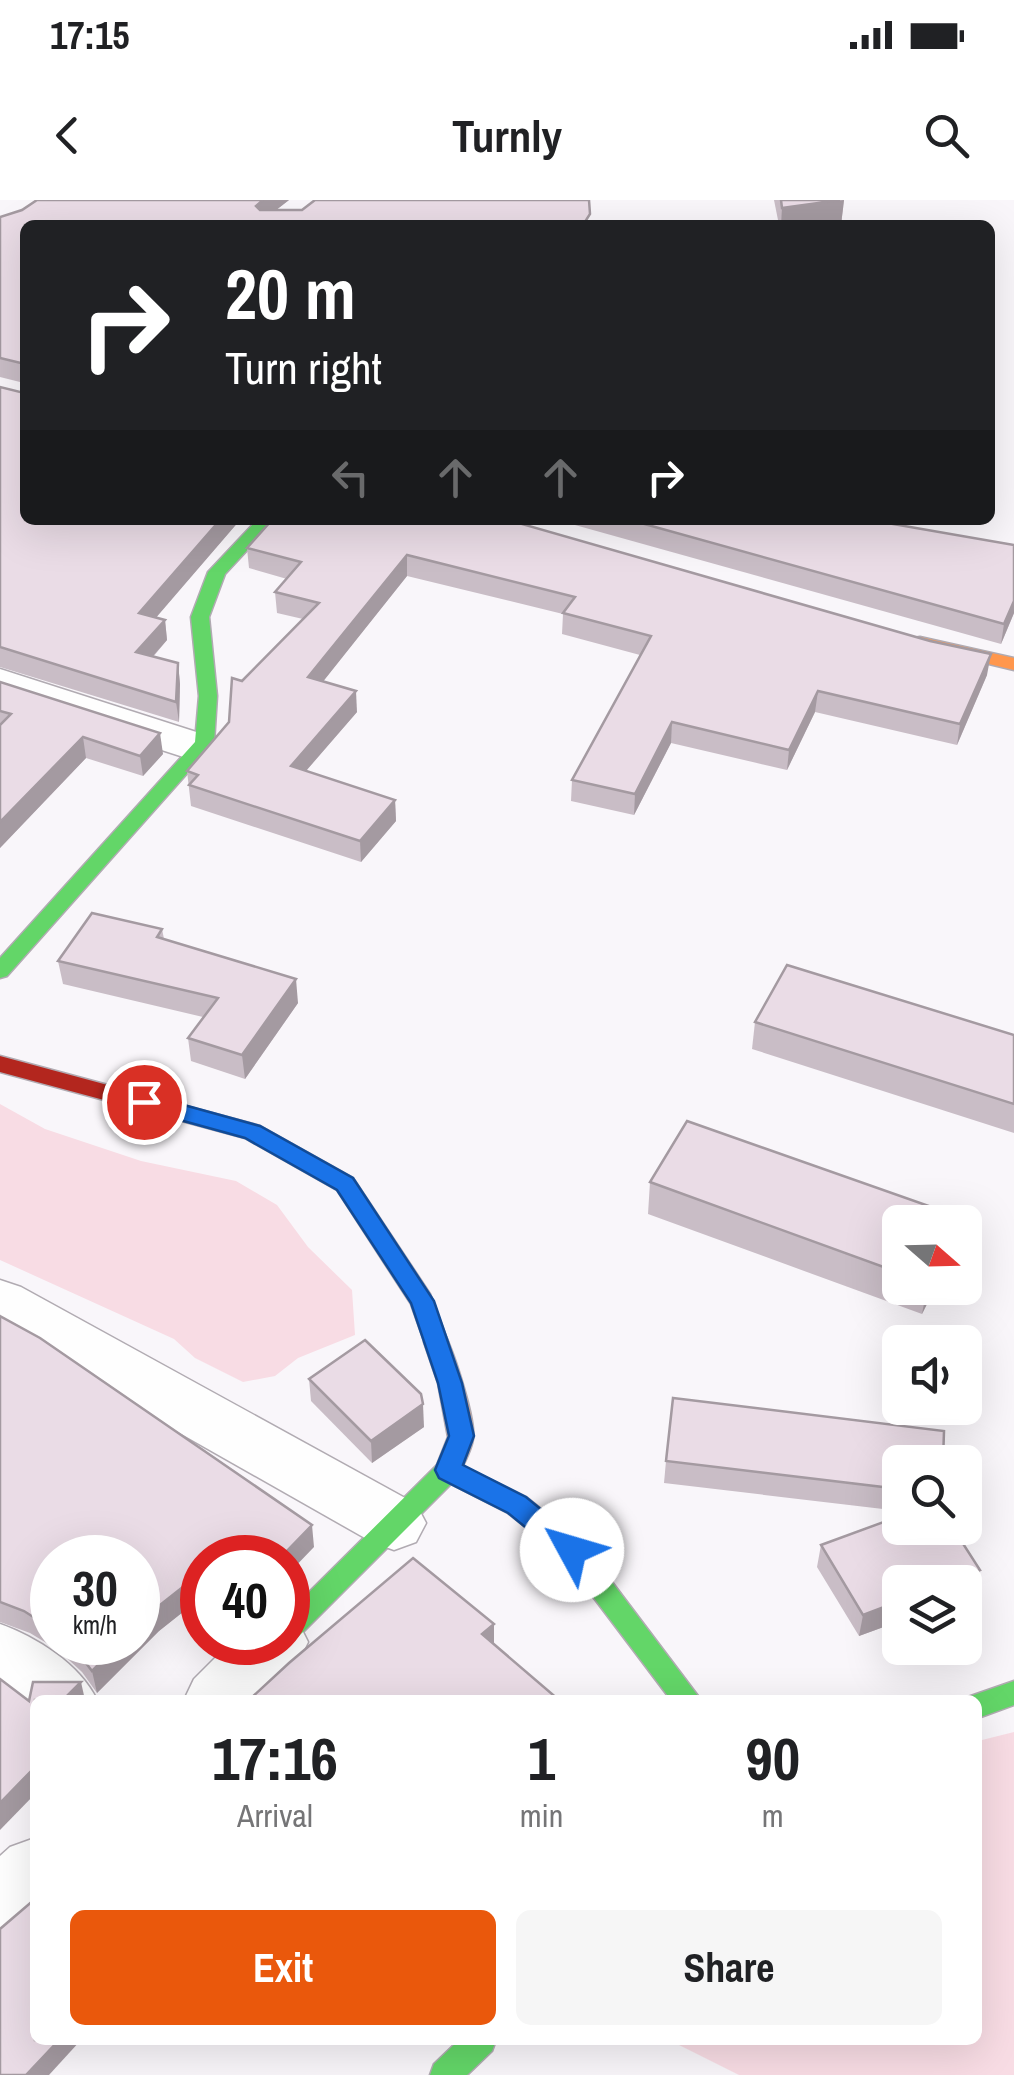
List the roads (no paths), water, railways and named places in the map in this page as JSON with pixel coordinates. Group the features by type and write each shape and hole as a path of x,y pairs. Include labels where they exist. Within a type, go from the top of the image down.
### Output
{"street":[{"path":"0,971 199,748 207,734 208,696 200,617 217,572 261,525"},
{"path":"897,635 1014,664"},
{"path":"0,683 199,748"},
{"path":"0,1064 252,1132 345,1184 422,1301 450,1383 461,1436 448,1470 310,1608"},
{"path":"0,1303 394,1523"},
{"path":"448,1470 517,1505 572,1550 683,1695"},
{"path":"0,1653 56,1695"},
{"path":"223,1695 252,1665"},
{"path":"982,1705 1014,1694"},
{"path":"0,1903 30,1876"},
{"path":"445,2075 476,2045"}]}
